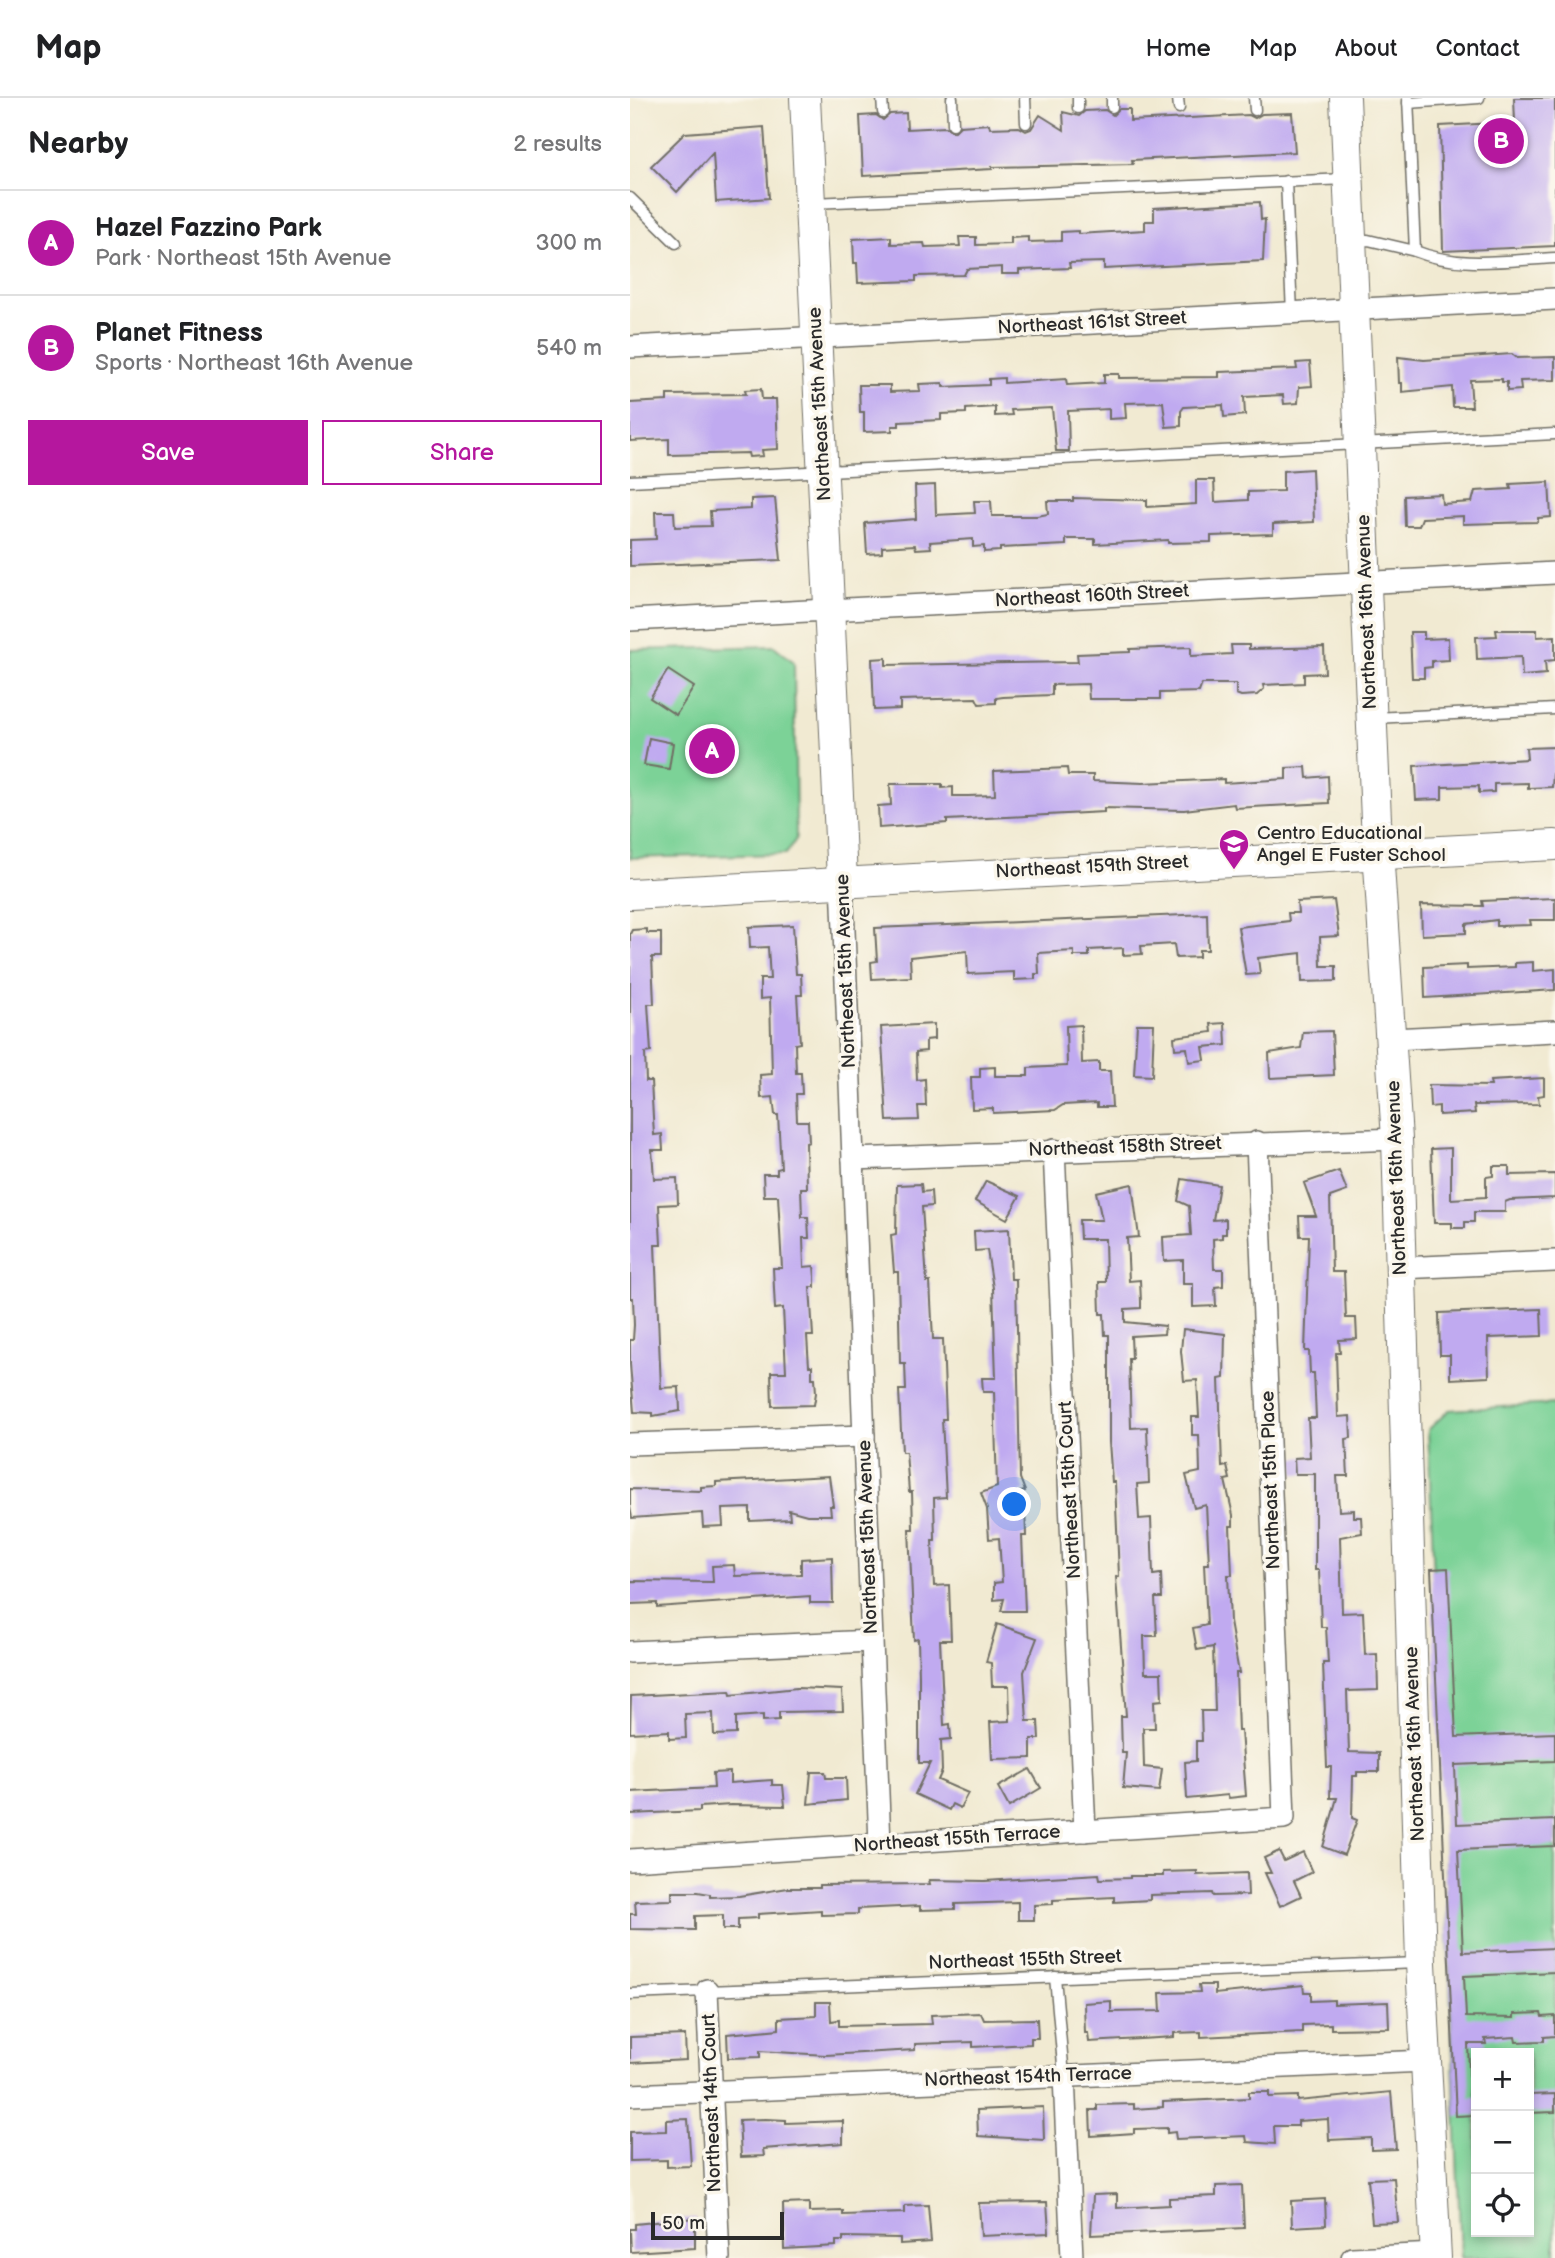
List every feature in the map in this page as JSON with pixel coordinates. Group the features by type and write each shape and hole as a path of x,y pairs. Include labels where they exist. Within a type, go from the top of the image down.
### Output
{"street":[{"name":"Northeast 15th Avenue","path":"805,98 842,880 880,1844"},
{"name":"Northeast 16th Avenue","path":"1345,98 1371,719 1397,1139 1421,1963 1436,2256"},
{"name":"Northeast 161st Street","path":"630,347 1555,299"},
{"name":"Northeast 160th Street","path":"630,620 1555,573"},
{"name":"Northeast 159th Street","path":"630,894 842,880 1555,845"},
{"path":"1392,1039 1555,1031"},
{"name":"Northeast 158th Street","path":"853,1159 1257,1142 1397,1139"},
{"name":"Northeast 15th Place","path":"1257,1142 1284,1818"},
{"name":"Northeast 15th Court","path":"1054,1150 1085,1831"},
{"path":"1400,1268 1555,1261"},
{"path":"630,1444 864,1436"},
{"path":"630,1652 872,1641"},
{"name":"Northeast 155th Terrace","path":"630,1860 1284,1818"},
{"name":"Northeast 14th Court","path":"707,1990 719,2258"},
{"name":"Northeast 154th Terrace","path":"630,2095 1426,2060"},
{"path":"1064,2076 1072,2258"},
{"path":"1352,2258 1436,2256"}],"lane":[{"path":"882,98 883,112"},
{"path":"952,98 953,124"},
{"path":"1025,98 1026,123"},
{"path":"1415,251 1408,100 1475,101 1479,98"},
{"path":"810,203 1348,178"},
{"path":"1286,181 1292,313"},
{"path":"630,198 676,243"},
{"path":"1350,241 1368,240 1431,257 1463,262 1555,258"},
{"path":"630,481 823,469 1555,435"},
{"path":"1371,719 1555,709"},
{"name":"Northeast 155th Street","path":"630,1994 1421,1963"},
{"path":"1055,1977 1064,2076"}],"green space":[{"path":"774,646 794,662 796,839 786,854 630,858 630,650"},
{"path":"1555,1404 1555,2258 1461,2258 1428,1430 1449,1410"}],"building":[{"path":"1514,98 1555,98 1555,246 1443,251 1440,126 1515,122"},
{"path":"1119,109 1130,109 1130,121 1249,115 1255,118 1262,114 1292,113 1295,152 1132,160 1133,164 992,167 863,176 860,116 876,115 883,120 890,114 906,113 907,129 946,127 954,132 960,126 989,124 990,128 1019,127 1026,131 1031,129 1040,115 1064,130 1063,112 1079,116 1085,111 1105,110 1113,115"},
{"path":"764,127 769,198 716,202 713,153 677,192 651,166 685,133"},
{"path":"1260,202 1261,220 1265,219 1263,261 1104,269 1104,262 1069,263 1070,268 1019,270 1019,274 1002,274 1002,267 967,269 964,275 916,276 916,281 858,283 857,263 854,263 853,239 891,237 891,244 924,243 925,247 960,246 959,237 976,237 976,245 1011,244 1011,238 1028,237 1028,242 1061,241 1061,232 1078,231 1078,234 1145,230 1145,221 1154,221 1154,208"},
{"path":"1512,354 1517,358 1555,357 1555,380 1520,381 1521,390 1507,391 1507,382 1502,382 1502,379 1470,380 1472,407 1453,407 1452,387 1402,392 1402,383 1399,383 1398,357 1424,360"},
{"path":"1310,362 1312,386 1299,387 1298,403 1284,404 1283,395 1244,397 1245,415 1224,417 1223,405 1184,407 1181,411 1181,426 1166,427 1163,402 1125,403 1126,418 1109,419 1109,409 1068,411 1069,451 1056,451 1052,408 1011,410 1012,415 995,416 995,407 966,409 966,413 941,414 941,420 899,422 899,426 892,426 892,431 864,432 864,412 860,412 859,385 890,385 890,392 920,391 919,384 943,383 943,387 989,385 989,379 1004,378 1004,383 1066,379 1067,385 1104,383 1104,374 1119,374 1119,378 1219,377 1219,372 1297,369 1296,363"},
{"path":"761,389 762,399 776,399 778,449 762,450 763,456 749,457 748,453 669,455 669,439 630,441 630,403 667,401 667,395 746,394 745,390"},
{"path":"1312,469 1314,522 1273,524 1273,534 1211,536 1211,542 1168,543 1168,540 1095,544 1095,539 1066,539 1066,545 1000,548 1000,551 984,552 984,546 973,547 973,539 930,542 931,548 916,549 915,545 882,547 882,553 867,554 865,523 916,519 915,486 935,485 936,515 975,513 974,501 991,501 992,516 1037,516 1048,514 1047,501 1073,501 1073,498 1147,500 1147,507 1196,504 1196,480 1214,480 1215,502 1248,500 1248,492 1283,491 1283,471"},
{"path":"1549,482 1551,517 1538,518 1538,522 1463,524 1463,516 1422,518 1419,526 1405,526 1404,496 1441,494 1442,504 1472,502 1475,491 1511,489 1510,484"},
{"path":"775,498 781,560 630,566 630,540 656,539 655,512 674,512 675,527 711,526 710,511 751,509 751,499"},
{"path":"1496,630 1537,630 1537,637 1555,636 1555,660 1545,661 1546,674 1522,676 1521,657 1477,659 1476,637 1497,636"},
{"path":"1410,632 1424,632 1424,639 1448,638 1449,660 1432,661 1432,667 1424,668 1424,678 1412,678"},
{"path":"1231,645 1249,645 1249,649 1324,647 1325,673 1304,674 1304,683 1263,685 1264,689 1257,695 1236,694 1236,684 1202,684 1199,692 1160,693 1160,699 1089,699 1088,684 1052,685 1052,695 996,698 996,703 979,704 976,698 900,700 900,709 874,710 872,659 886,658 886,665 1078,662 1077,654 1130,652 1130,649 1191,647 1191,656 1232,654"},
{"path":"668,670 694,687 676,715 650,698"},
{"path":"649,738 673,743 669,769 644,765"},
{"path":"1555,747 1552,787 1528,788 1528,783 1494,784 1494,792 1479,793 1479,786 1442,787 1442,799 1416,800 1414,766 1527,759 1526,748"},
{"path":"1306,767 1307,778 1328,776 1329,803 1235,808 1234,804 1184,810 1104,808 1104,812 947,820 947,823 879,828 878,806 891,805 890,784 942,784 942,788 953,787 953,796 995,795 994,771 1067,768 1068,775 1093,775 1093,781 1143,783 1224,779 1224,783 1286,779 1286,768"},
{"path":"1555,898 1555,920 1530,920 1531,925 1497,926 1497,920 1466,924 1466,933 1422,935 1421,905 1483,906 1482,901"},
{"path":"1334,900 1339,936 1320,937 1321,966 1336,966 1336,981 1302,982 1301,953 1258,958 1260,974 1246,975 1238,927 1289,921 1288,913 1298,913 1297,902"},
{"path":"1207,914 1208,950 1199,950 1199,957 1176,958 1174,944 1141,946 1142,954 1123,955 1123,948 1089,950 1089,956 1074,956 1074,951 1038,953 1039,974 1035,974 1035,979 1014,980 1014,972 968,974 967,951 910,957 911,977 872,979 871,962 877,961 875,928"},
{"path":"793,925 796,974 801,974 802,995 797,995 800,1043 795,1044 796,1073 801,1073 802,1094 796,1094 797,1121 808,1121 809,1142 806,1143 807,1188 801,1188 802,1217 808,1217 809,1238 803,1238 804,1267 814,1266 815,1277 815,1287 810,1287 813,1336 807,1336 809,1366 812,1366 816,1393 814,1405 772,1406 771,1372 786,1372 783,1308 775,1309 773,1268 782,1268 778,1196 764,1196 763,1174 777,1174 777,1169 781,1168 778,1115 775,1115 773,1097 761,1098 760,1075 772,1074 770,998 760,999 760,979 770,979 768,947 750,948 749,927"},
{"path":"647,929 647,933 661,933 661,957 652,957 654,1004 648,1004 651,1052 645,1053 646,1081 651,1081 654,1135 662,1134 663,1150 652,1150 654,1179 677,1178 678,1204 659,1205 661,1245 655,1245 661,1388 679,1387 680,1411 653,1416 653,1413 634,1412 630,1364 630,1340 633,1340 634,1325 633,1298 630,1298 630,934 632,930"},
{"path":"1533,962 1533,971 1555,969 1555,990 1425,998 1424,967 1515,967 1515,963"},
{"path":"1225,1023 1226,1045 1203,1047 1205,1060 1189,1062 1187,1048 1175,1049 1174,1037 1212,1032 1211,1024"},
{"path":"934,1024 934,1039 926,1040 926,1051 916,1052 917,1080 925,1079 926,1106 918,1106 919,1120 887,1121 881,1027"},
{"path":"1137,1024 1154,1024 1152,1076 1134,1075"},
{"path":"1081,1025 1082,1063 1099,1062 1099,1071 1110,1071 1112,1107 1097,1107 1097,1103 1063,1105 1055,1110 993,1113 993,1108 972,1109 971,1077 980,1077 980,1068 995,1067 995,1076 1028,1076 1028,1068 1067,1066 1066,1026"},
{"path":"1332,1031 1334,1075 1270,1078 1269,1053 1301,1048 1303,1032"},
{"path":"1544,1078 1544,1095 1538,1096 1539,1104 1474,1105 1475,1113 1439,1115 1439,1106 1430,1107 1429,1085 1491,1086 1490,1081"},
{"path":"1451,1148 1451,1199 1486,1197 1486,1177 1493,1176 1493,1166 1509,1166 1509,1175 1555,1174 1555,1198 1510,1200 1505,1202 1505,1212 1474,1212 1474,1222 1465,1222 1465,1228 1452,1228 1452,1223 1434,1223 1431,1149"},
{"path":"1339,1171 1347,1191 1330,1197 1332,1272 1344,1272 1346,1318 1356,1318 1357,1339 1339,1340 1340,1353 1336,1353 1338,1417 1350,1416 1351,1438 1346,1439 1348,1476 1337,1476 1339,1511 1354,1510 1354,1517 1361,1517 1362,1533 1340,1537 1342,1613 1363,1612 1365,1655 1377,1654 1378,1690 1347,1691 1349,1752 1379,1753 1379,1772 1357,1772 1357,1776 1353,1776 1352,1818 1357,1820 1344,1855 1323,1847 1337,1798 1330,1798 1331,1767 1327,1767 1323,1663 1328,1663 1326,1627 1321,1627 1319,1570 1315,1570 1315,1474 1295,1474 1294,1458 1310,1457 1308,1418 1316,1418 1314,1373 1310,1373 1309,1351 1305,1351 1309,1236 1300,1236 1299,1216 1316,1216 1304,1183"},
{"path":"1182,1179 1219,1185 1213,1220 1226,1219 1226,1234 1222,1234 1222,1238 1213,1239 1214,1269 1223,1269 1223,1286 1215,1287 1216,1306 1193,1307 1193,1284 1183,1284 1183,1260 1164,1261 1163,1237 1191,1235 1189,1206 1178,1201"},
{"path":"986,1181 1020,1196 1007,1219 975,1201"},
{"path":"921,1184 922,1192 931,1191 932,1206 922,1207 933,1339 943,1339 946,1419 942,1419 946,1497 934,1498 935,1540 932,1540 934,1586 949,1585 951,1640 940,1640 944,1725 950,1724 951,1739 941,1740 942,1771 938,1780 968,1793 960,1808 952,1804 949,1810 915,1794 930,1763 919,1763 918,1639 914,1640 909,1529 913,1529 912,1492 909,1492 906,1452 902,1452 899,1390 906,1390 905,1363 900,1363 898,1272 894,1272 891,1235 896,1234 897,1185"},
{"path":"1132,1184 1139,1237 1127,1238 1129,1281 1140,1280 1141,1308 1125,1309 1125,1322 1165,1326 1164,1334 1131,1336 1132,1359 1129,1359 1131,1428 1147,1427 1149,1483 1137,1484 1139,1519 1151,1518 1153,1575 1161,1574 1162,1598 1155,1598 1157,1636 1144,1636 1145,1673 1161,1673 1162,1700 1154,1701 1155,1728 1143,1728 1144,1767 1162,1769 1159,1791 1123,1788 1126,1753 1122,1753 1121,1716 1126,1716 1116,1577 1119,1576 1115,1482 1112,1482 1109,1442 1109,1335 1105,1335 1104,1314 1100,1314 1099,1282 1106,1282 1105,1239 1080,1239 1079,1220 1102,1220 1096,1192"},
{"path":"1009,1229 1011,1279 1016,1279 1020,1478 1025,1491 1020,1492 1025,1506 1026,1536 1022,1536 1025,1611 1001,1611 1004,1599 994,1600 994,1583 1002,1582 999,1538 989,1539 987,1509 981,1493 997,1487 994,1392 983,1392 982,1378 996,1378 993,1288 987,1250 975,1251 974,1231"},
{"path":"1541,1309 1542,1336 1488,1338 1489,1377 1450,1379 1450,1355 1440,1355 1439,1313"},
{"path":"1183,1329 1225,1334 1224,1378 1219,1379 1222,1467 1227,1466 1230,1479 1225,1480 1233,1515 1233,1526 1230,1526 1232,1575 1228,1575 1230,1622 1239,1673 1236,1673 1238,1731 1241,1731 1246,1796 1229,1798 1228,1795 1187,1799 1185,1762 1196,1761 1196,1741 1202,1741 1201,1711 1215,1711 1213,1647 1197,1650 1193,1628 1207,1625 1204,1564 1209,1564 1206,1505 1194,1508 1186,1475 1200,1472 1199,1435 1192,1435 1192,1417 1199,1417 1197,1380 1184,1381 1181,1351"},
{"path":"829,1476 833,1506 830,1506 831,1515 807,1515 789,1510 790,1519 750,1521 750,1508 722,1509 723,1526 703,1527 702,1513 632,1518 630,1489 701,1491 701,1487 716,1486 716,1482"},
{"path":"832,1557 833,1603 810,1603 810,1596 657,1607 657,1603 630,1604 630,1581 713,1582 712,1566 734,1565 735,1576 801,1574 801,1559"},
{"path":"1448,1568 1456,1737 1555,1733 1555,1761 1455,1765 1457,1824 1555,1820 1555,1846 1458,1850 1463,1952 1555,1948 1555,1972 1464,1976 1466,2017 1514,2018 1514,2014 1541,2013 1542,2017 1555,2016 1555,2036 1544,2037 1544,2041 1516,2042 1515,2037 1485,2039 1486,2044 1468,2044 1471,2115 1456,2116 1431,1569"},
{"path":"997,1624 1037,1638 1024,1672 1027,1721 1038,1721 1039,1739 1031,1739 1031,1758 992,1759 990,1722 1010,1721 1009,1686 992,1686 991,1663 986,1662"},
{"path":"797,1688 842,1690 843,1711 779,1712 779,1720 763,1721 763,1715 736,1717 736,1734 714,1735 713,1713 685,1714 686,1738 669,1739 669,1731 630,1733 631,1696 730,1691 731,1695"},
{"path":"1030,1769 1041,1788 1009,1807 998,1787"},
{"path":"730,1772 730,1783 772,1780 772,1785 783,1785 785,1806 731,1805 700,1807 700,1811 630,1814 630,1792 714,1788 713,1773"},
{"path":"811,1772 825,1772 826,1778 846,1778 847,1800 808,1804"},
{"path":"1279,1851 1284,1861 1303,1852 1312,1872 1294,1881 1301,1896 1280,1906 1265,1873 1271,1873 1264,1858"},
{"path":"1197,1871 1197,1875 1247,1873 1248,1895 1150,1895 1150,1900 1114,1902 1114,1897 1053,1900 1053,1904 1034,1905 1034,1920 1018,1920 1018,1902 955,1904 955,1909 920,1910 920,1906 858,1909 858,1914 821,1915 821,1910 758,1914 758,1918 738,1919 738,1929 723,1929 723,1915 695,1916 695,1930 630,1929 630,1914 636,1914 635,1901 672,1900 672,1892 698,1892 710,1894 710,1897 739,1896 788,1888 820,1888 820,1885 930,1884 929,1880 985,1881 1099,1874 1100,1879 1130,1878 1163,1876 1163,1872"},
{"path":"1199,1985 1215,1985 1215,1994 1303,1985 1304,1992 1311,1992 1311,2001 1334,2000 1334,2004 1388,2002 1389,2028 1331,2029 1331,2024 1302,2025 1302,2032 1201,2037 1201,2032 1174,2033 1174,2037 1089,2042 1088,2033 1085,2033 1084,2003 1111,2001 1111,2012 1161,2011 1160,1993 1200,1992"},
{"path":"816,2002 830,2002 831,2021 839,2020 839,2026 932,2024 931,2015 981,2013 984,2020 1037,2019 1038,2038 1031,2038 1031,2044 973,2047 973,2042 915,2044 915,2050 826,2055 760,2051 760,2057 728,2058 727,2034 779,2029 779,2018 816,2016"},
{"path":"685,2035 686,2060 630,2063 630,2037"},
{"path":"1249,2092 1269,2092 1269,2097 1298,2096 1298,2101 1391,2092 1396,2149 1371,2150 1371,2138 1329,2140 1328,2119 1298,2121 1298,2126 1274,2126 1275,2144 1247,2142 1246,2136 1176,2139 1175,2132 1167,2133 1167,2128 1134,2129 1134,2133 1091,2136 1090,2110 1097,2110 1097,2105 1134,2104 1134,2109 1163,2107 1163,2102 1249,2098"},
{"path":"1555,2094 1555,2112 1534,2113 1534,2095"},
{"path":"1043,2107 1044,2140 978,2136 977,2110"},
{"path":"688,2119 691,2166 667,2167 667,2160 630,2161 630,2132 666,2131 666,2120"},
{"path":"739,2120 786,2120 786,2123 843,2121 843,2143 763,2149 764,2156 741,2157"},
{"path":"1394,2178 1398,2222 1372,2223 1368,2179"},
{"path":"1242,2185 1244,2228 1091,2235 1093,2195 1117,2194 1117,2208 1169,2205 1169,2198 1216,2196 1216,2186"},
{"path":"1325,2199 1326,2225 1292,2227 1291,2201"},
{"path":"1047,2202 1049,2233 981,2236 979,2203"},
{"path":"809,2203 809,2212 843,2211 843,2215 905,2213 905,2206 928,2205 931,2242 900,2244 900,2238 843,2237 843,2241 836,2241 836,2246 784,2249 783,2204"},
{"path":"695,2218 695,2248 631,2252 630,2229 635,2229 635,2224"}],"place":[{"name":"Planet Fitness","path":"1501,141"},
{"name":"Hazel Fazzino Park","path":"712,751"},
{"name":"Centro Educational Angel E Fuster School","path":"1234,871"}]}
